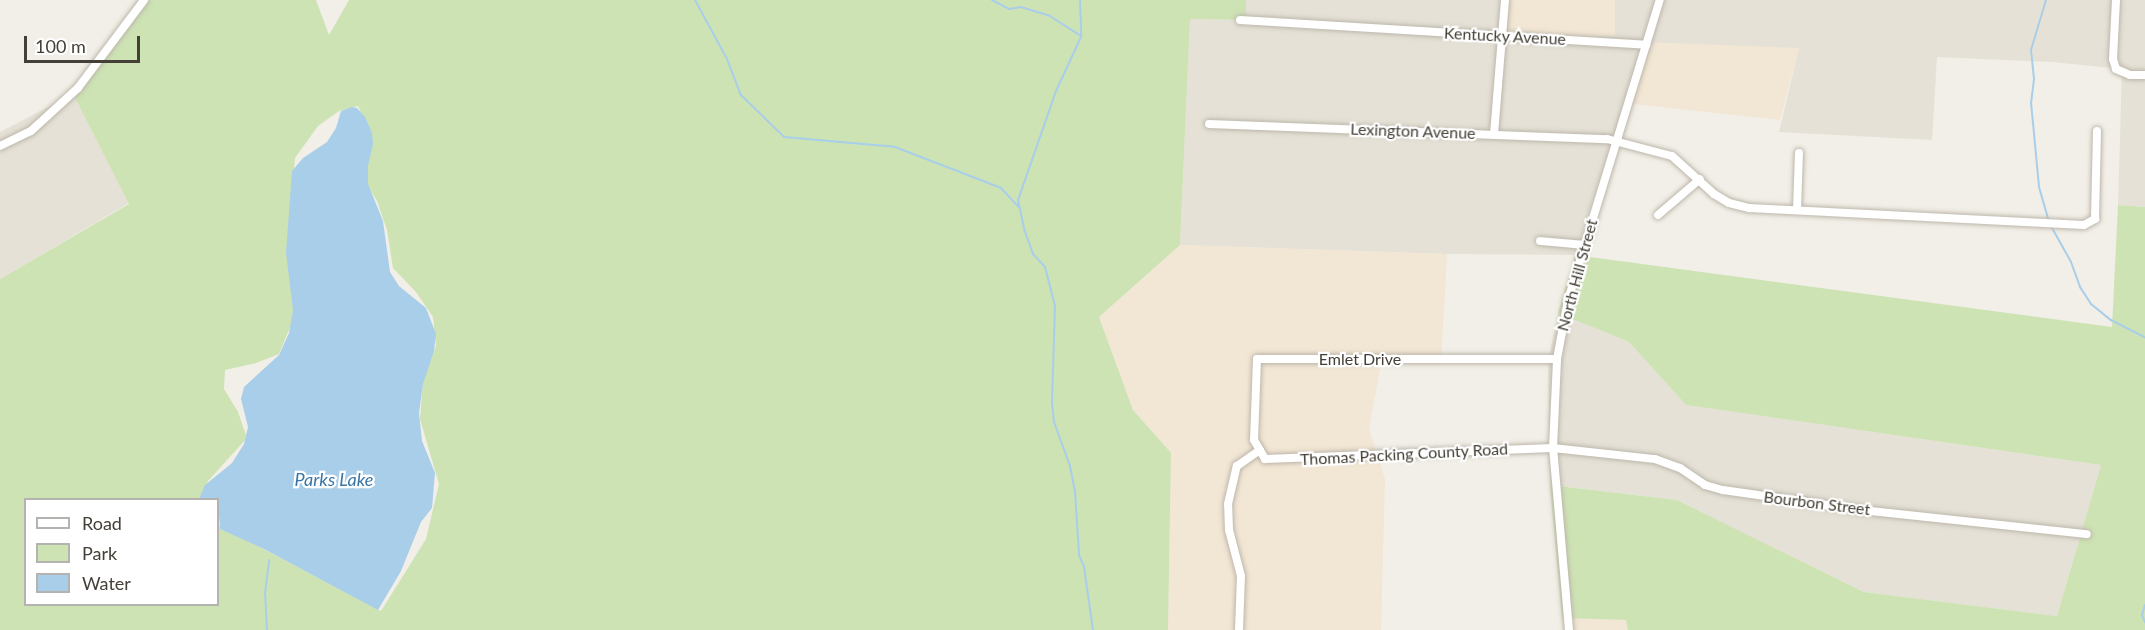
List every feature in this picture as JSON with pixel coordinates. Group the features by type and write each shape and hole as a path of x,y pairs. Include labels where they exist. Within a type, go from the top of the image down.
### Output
{"street":[{"path":"0,146 31,131 78,88 144,0"},
{"path":"1494,134 1504,0"},
{"name":"North Hill Street","path":"1569,630 1553,448 1557,359 1568,300 1660,0"},
{"path":"2116,0 2112,59 2116,69 2130,75 2145,75"},
{"name":"Kentucky Avenue","path":"1240,20 1646,45"},
{"name":"Lexington Avenue","path":"1209,124 1617,140 1672,156 1714,194 1729,203 1749,208 2084,225 2095,219 2097,131"},
{"path":"1797,210 1799,153"},
{"path":"1658,215 1700,179"},
{"path":"1540,241 1584,245"},
{"name":"Emlet Drive","path":"1260,450 1254,440 1257,359 1557,359"},
{"name":"Thomas Packing County Road","path":"1260,450 1265,459 1306,459 1553,448"},
{"name":"Bourbon Street","path":"1553,448 1655,459 1680,468 1705,485 1783,500 2087,534"},
{"path":"1239,630 1241,576 1229,530 1228,504 1237,466 1260,450"}],"shaded area":[{"path":"1246,0 1503,0 1615,3 1615,0 2145,0 2145,207 2118,205 2122,69 2052,62 1937,57 1932,140 1779,132 1799,48 1625,103 1575,255 1447,254 1180,245 1190,19 1246,20"},
{"path":"1503,0 1615,0 1615,36 1503,36"},
{"path":"1643,42 1799,48 1780,120 1625,103"},
{"path":"73,94 129,203 0,279 0,132"},
{"path":"1180,245 1447,254 1441,363 1381,364 1369,429 1385,479 1381,630 1168,630 1171,454 1133,410 1099,317"},
{"path":"1558,313 1629,342 1686,405 2101,465 2057,616 1864,592 1677,500 1550,485 1548,362"},
{"path":"1562,618 1626,620 1628,630 1563,630"}],"green space":[{"path":"144,0 316,0 329,35 349,0 1246,0 1246,20 1190,19 1180,245 1099,317 1133,410 1171,453 1168,630 0,630 0,279 129,204 73,94","holes":["358,106 370,132 363,178 377,201 387,230 393,268 416,292 433,317 436,346 423,380 420,419 439,484 426,539 381,611 219,526 219,606 24,606 24,498 200,498 208,481 247,438 238,412 224,389 225,370 256,363 279,354 296,313 288,240 295,158 318,126 339,111"]},
{"path":"2118,205 2145,207 2145,630 1628,630 1626,620 1562,618 1550,485 1677,500 1864,592 2057,616 2101,465 1686,405 1629,342 1558,313 1575,255 2112,327"}],"water":[{"name":"Parks Lake","path":"352,107 357,108 365,117 372,133 373,144 368,166 368,184 383,221 390,272 399,286 426,308 436,334 434,351 423,384 419,413 422,441 435,473 432,508 421,522 401,571 378,610 264,549 220,529 219,498 199,498 205,485 232,463 244,444 248,427 241,399 244,387 279,355 289,333 293,310 286,253 292,171 303,158 327,142 336,128 341,111"}],"waterway":[{"path":"695,0 727,59 741,95 784,137 895,147 1001,188 1019,207"},
{"path":"992,0 1009,9 1021,7 1050,16 1081,36"},
{"path":"1080,0 1081,37 1056,91 1018,200 1024,229 1033,254 1045,267 1055,306 1052,403 1054,422 1070,466 1075,491 1079,555 1084,567 1093,630"},
{"path":"2046,0 2031,50 2034,79 2031,102 2039,187 2049,221"},
{"path":"2051,226 2071,262 2080,287 2091,304 2111,320 2145,337"},
{"path":"267,630 265,594 269,560"},
{"path":"2145,605 2142,615 2145,622"}]}
